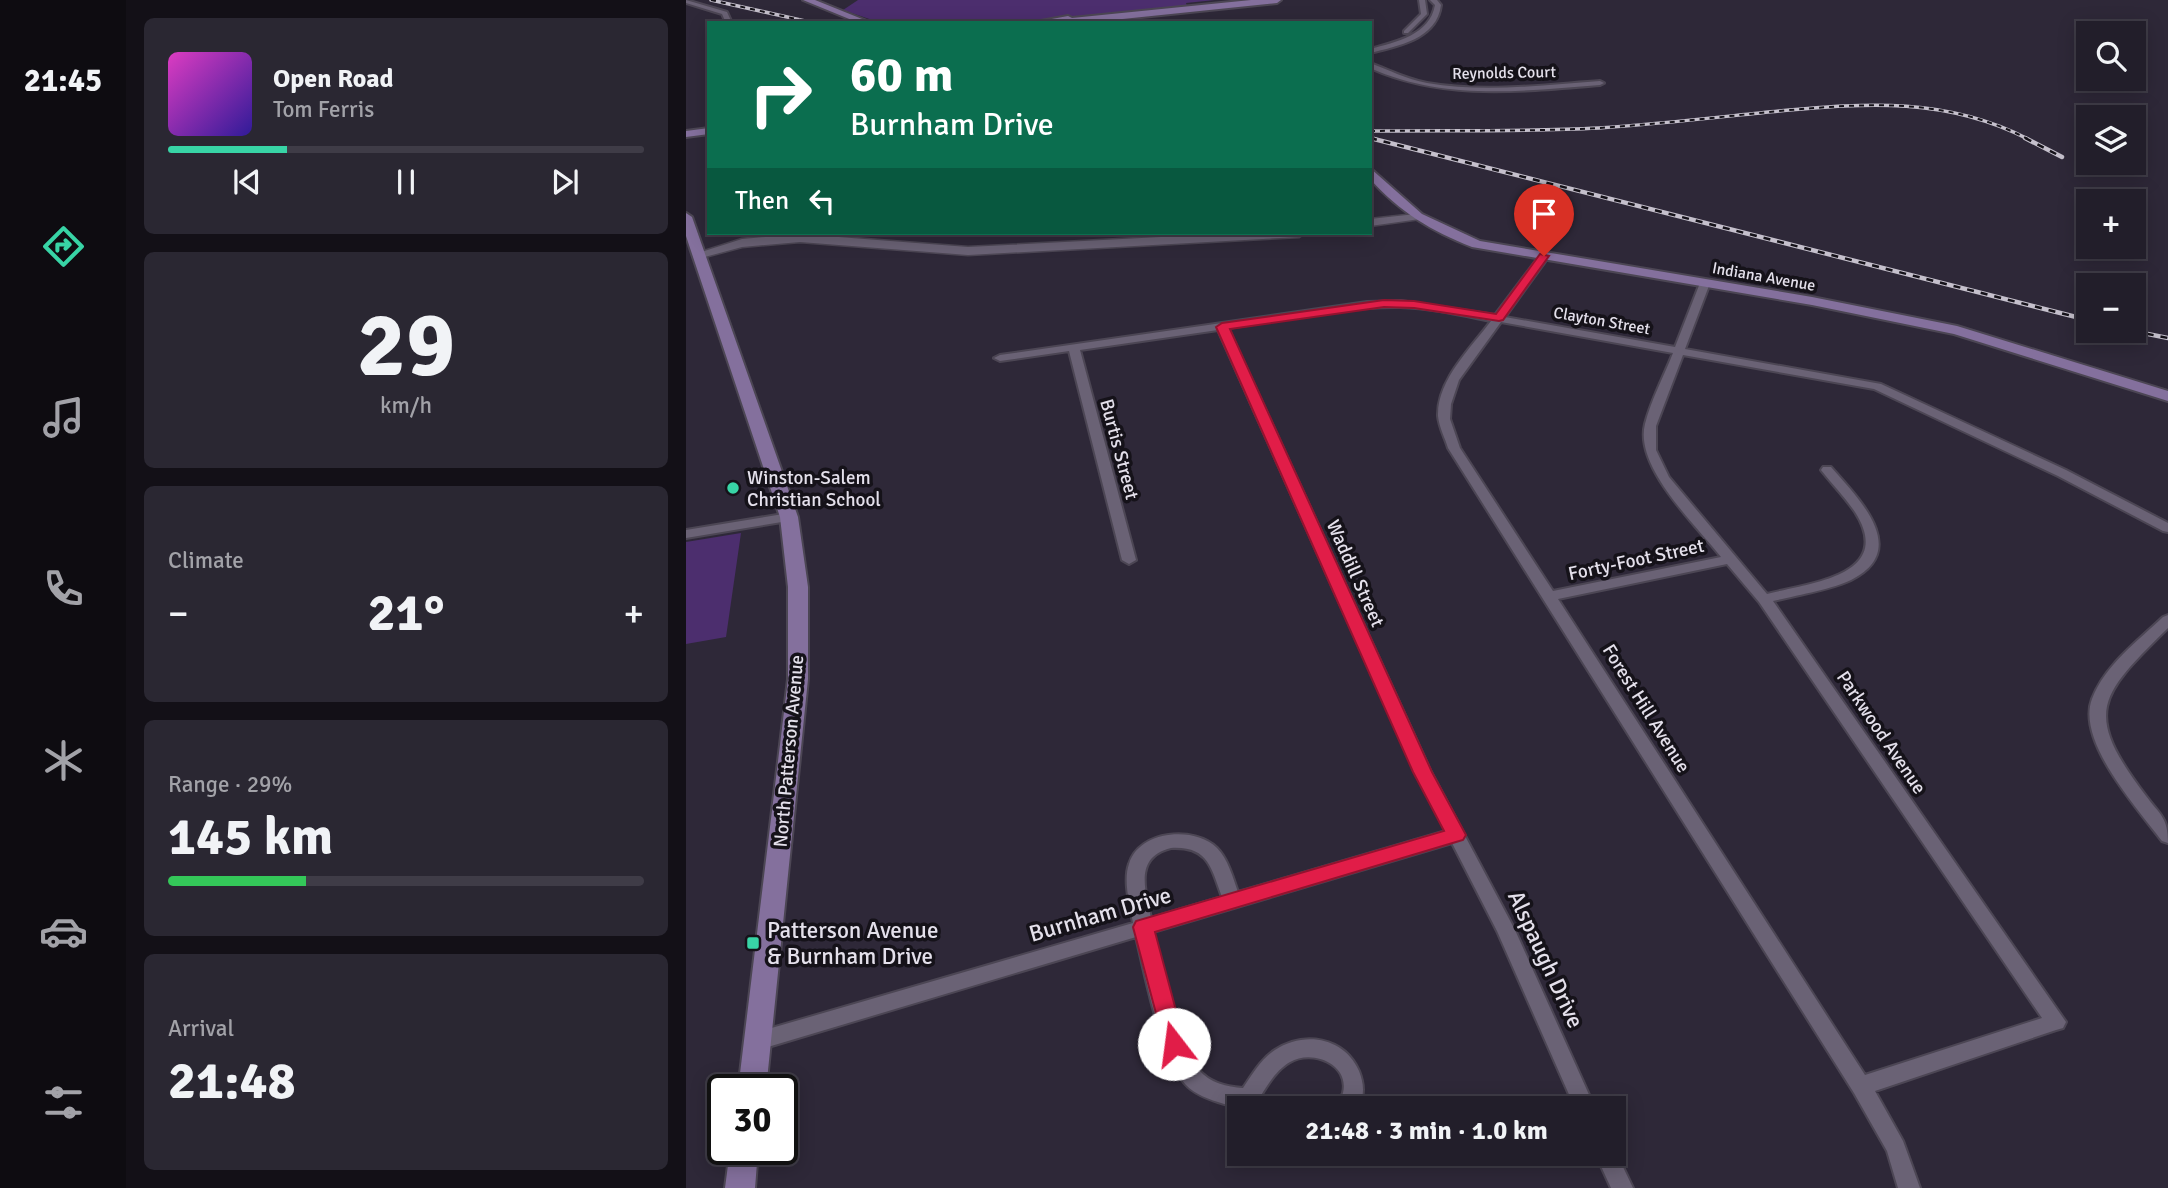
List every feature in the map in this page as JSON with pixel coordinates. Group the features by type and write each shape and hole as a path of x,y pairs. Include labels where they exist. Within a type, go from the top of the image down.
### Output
{"main road":[{"path":"807,0 863,21"},
{"path":"1053,21 1250,0"},
{"path":"1074,21 1277,0"},
{"path":"687,134 707,131"},
{"name":"Indiana Avenue","path":"1372,173 1396,202 1416,217 1442,232 1478,244 1957,330 2168,396"},
{"name":"North Patterson Avenue","path":"686,217 701,254 789,517 798,587 798,679 754,1074"},
{"path":"740,1188 742,1165"}],"street":[{"path":"1372,48 1414,27 1424,14 1422,0"},
{"path":"1372,48 1412,37 1430,26 1437,19 1438,12 1438,5 1433,0"},
{"path":"686,1 725,13 728,21"},
{"name":"Reynolds Court","path":"1372,66 1384,73 1418,83 1468,89 1600,83"},
{"path":"1372,223 1416,217"},
{"path":"701,254 786,236 968,251 1262,235"},
{"name":"Forest Hill Avenue","path":"1544,256 1453,380 1445,404 1444,419 1454,448 1551,596 1861,1086 1896,1147 1909,1188"},
{"name":"Parkwood Avenue","path":"1705,283 1677,349 1650,426 1650,450 1663,478 1764,598 2056,1022 1861,1086"},
{"name":"Clayton Street","path":"1000,358 1384,304 1414,304 1877,386 2062,473 2168,528"},
{"name":"Waddill Street","path":"1222,327 1423,772 1456,835"},
{"name":"Burtis Street","path":"1074,348 1129,560"},
{"path":"1764,598 1845,578 1857,572 1869,559 1875,540 1869,524 1827,470"},
{"path":"686,534 789,517"},
{"name":"Forty-Foot Street","path":"1551,596 1730,559"},
{"path":"2168,620 2108,683 2098,704 2098,724 2109,752 2128,784 2168,836"},
{"name":"Burnham Drive","path":"758,1041 1456,835"},
{"name":"Alspaugh Drive","path":"1456,835 1506,930 1580,1096"},
{"path":"1227,1097 1196,1080 1182,1063 1174,1044 1134,876 1143,854 1162,844 1176,841 1197,844 1212,854 1232,901"},
{"path":"1256,1096 1281,1056 1308,1047 1331,1051 1344,1062 1353,1080 1352,1096"},
{"path":"1611,1166 1622,1188"}],"shaded area":[{"path":"858,0 1215,0 1186,3 1187,6 1038,21 875,21 843,10"},
{"path":"741,533 726,637 686,644 686,542"}],"railway":[{"path":"711,0 805,21"},
{"path":"1372,131 1599,128 1812,108 1875,105 1906,106 1967,116 1997,125 2028,139"},
{"path":"1372,138 1376,139"},
{"path":"2025,138 2062,157"},
{"path":"1372,139 2076,317"},
{"path":"2146,334 2168,338"}],"place":[{"name":"Winston-Salem Christian School","path":"733,488"},
{"name":"Patterson Avenue & Burnham Drive","path":"753,943"}],"route":[{"path":"1174,1044 1144,927 1456,835 1423,772 1222,327 1326,310 1384,304 1414,304 1499,318 1544,256"}]}
